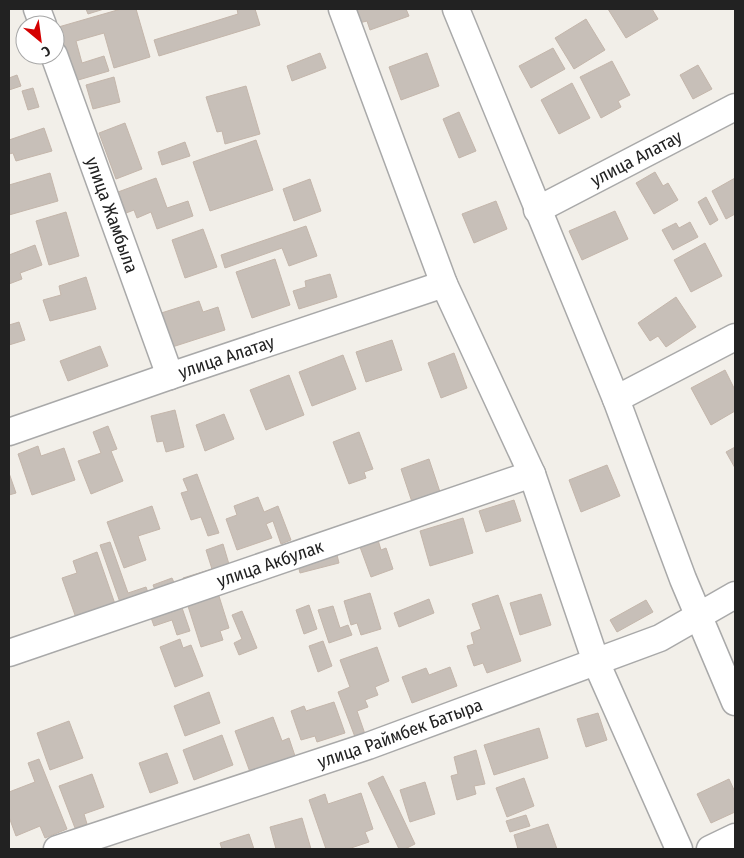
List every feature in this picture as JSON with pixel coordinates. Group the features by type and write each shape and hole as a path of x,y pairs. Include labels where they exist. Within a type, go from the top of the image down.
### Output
{"street":[{"path":"342,9 444,284 532,474 596,662 679,849"},
{"path":"463,11 537,210 616,399 683,579 735,702"},
{"name":"улица Жамбыла","path":"58,65 170,376"},
{"name":"улица Алатау","path":"537,210 735,107"},
{"name":"улица Алатау","path":"9,432 444,284"},
{"path":"616,399 735,336"},
{"name":"улица Акбулак","path":"9,653 532,474"},
{"name":"улица Раймбек Батыра","path":"57,849 368,746 596,662 660,638 735,595"},
{"path":"710,849 735,837"}],"building":[{"path":"86,9 104,9 88,14"},
{"path":"121,9 136,9 150,57 114,68 104,33 76,41 82,63 104,56 109,71 68,83 63,65 65,65 65,25"},
{"path":"237,9 255,9 260,25 159,56 154,40 238,14"},
{"path":"354,9 406,9 409,16 370,30 367,21 359,23"},
{"path":"608,9 652,9 658,19 626,38"},
{"path":"586,19 605,50 574,69 555,38"},
{"path":"553,48 565,69 531,88 519,66"},
{"path":"320,53 326,68 292,81 287,66"},
{"path":"427,53 439,86 401,100 389,67"},
{"path":"612,61 630,95 618,101 621,107 601,118 580,77"},
{"path":"698,65 712,89 693,99 680,75"},
{"path":"17,75 21,86 9,90 9,78"},
{"path":"114,77 120,102 93,109 86,85"},
{"path":"572,83 590,118 559,134 541,100"},
{"path":"246,86 260,134 225,144 222,131 217,132 206,97"},
{"path":"33,88 39,107 28,110 22,91"},
{"path":"459,112 476,151 459,158 443,119"},
{"path":"125,123 142,169 116,179 99,133"},
{"path":"44,128 52,151 16,161 13,153 9,154 9,140"},
{"path":"256,140 273,190 210,211 193,162"},
{"path":"185,142 190,156 162,165 158,152"},
{"path":"655,172 663,186 668,183 678,200 654,214 636,183"},
{"path":"50,173 58,201 9,215 9,185"},
{"path":"156,178 167,208 188,201 193,216 157,229 151,212 137,218 134,210 126,213 118,192"},
{"path":"735,178 735,214 726,219 712,191"},
{"path":"310,179 321,211 294,221 283,189"},
{"path":"706,197 718,220 710,225 698,202"},
{"path":"496,201 507,229 474,243 462,214"},
{"path":"615,211 628,239 582,260 569,231"},
{"path":"66,212 79,256 49,265 36,221"},
{"path":"690,222 698,237 673,250 662,230 676,223 679,228"},
{"path":"306,226 317,256 289,266 282,248 225,268 221,255"},
{"path":"203,229 217,267 185,278 172,240"},
{"path":"705,243 722,276 691,292 674,260"},
{"path":"35,245 42,265 20,273 22,279 9,284 9,255"},
{"path":"275,259 290,305 252,318 236,272"},
{"path":"330,274 337,297 299,309 293,291 306,287 305,281"},
{"path":"86,277 96,309 50,321 43,300 61,295 59,286"},
{"path":"676,297 696,327 666,347 658,336 650,341 638,323"},
{"path":"199,301 203,312 218,307 225,330 166,349 155,315"},
{"path":"19,322 25,340 9,345 9,325"},
{"path":"392,340 402,370 366,382 356,352"},
{"path":"100,346 108,366 68,381 60,361"},
{"path":"454,353 467,388 441,398 428,363"},
{"path":"343,355 356,389 312,406 299,372"},
{"path":"725,370 735,390 735,411 711,425 691,388"},
{"path":"289,375 304,415 266,430 250,390"},
{"path":"175,410 184,447 166,452 163,441 157,442 151,416"},
{"path":"224,414 234,439 205,451 196,425"},
{"path":"108,426 117,449 111,451 123,481 91,494 78,461 101,453 93,432"},
{"path":"359,432 373,469 364,472 366,478 349,484 333,442"},
{"path":"38,446 41,456 64,448 75,480 32,495 18,454"},
{"path":"735,447 735,468 726,452"},
{"path":"429,459 440,492 412,502 401,469"},
{"path":"607,465 620,496 581,512 569,480"},
{"path":"9,473 16,493 9,495"},
{"path":"197,474 219,533 208,536 201,517 191,520 181,493 188,491 183,479"},
{"path":"258,497 264,512 278,506 291,540 281,544 273,521 266,524 272,538 237,550 226,519 237,515 234,506"},
{"path":"514,500 521,521 486,532 479,511"},
{"path":"152,506 160,529 138,536 146,560 124,568 107,522"},
{"path":"463,518 473,553 430,566 420,531"},
{"path":"378,540 381,550 386,548 393,569 371,577 360,547"},
{"path":"110,542 128,593 146,587 150,598 122,608 100,545"},
{"path":"223,544 231,571 185,586 183,578 212,569 206,550"},
{"path":"336,551 339,563 300,573 297,561"},
{"path":"97,552 115,604 76,618 62,578 77,573 73,561"},
{"path":"172,578 176,587 157,595 153,585"},
{"path":"218,593 229,628 220,631 223,640 201,647 187,603"},
{"path":"370,593 381,629 361,635 357,623 351,625 344,601"},
{"path":"541,594 551,625 520,635 510,603"},
{"path":"498,595 521,661 487,673 483,663 474,666 467,646 474,644 471,633 481,629 472,604"},
{"path":"429,599 434,613 399,627 394,613"},
{"path":"646,600 653,612 617,632 610,620"},
{"path":"180,602 190,631 177,635 172,620 154,626 149,612"},
{"path":"309,605 317,629 304,634 296,610"},
{"path":"333,606 340,628 348,625 352,635 329,643 318,610"},
{"path":"242,611 257,648 239,655 234,643 242,639 232,615"},
{"path":"180,639 183,648 191,645 203,676 175,687 160,647"},
{"path":"323,641 332,666 318,672 309,646"},
{"path":"377,647 389,681 375,687 378,695 365,700 368,707 357,711 365,734 355,737 338,692 350,687 340,660"},
{"path":"450,667 457,686 412,703 402,677 426,668 429,675"},
{"path":"209,692 220,723 185,736 174,706"},
{"path":"334,702 345,733 317,742 315,736 301,740 291,711 304,706 306,711"},
{"path":"598,713 607,740 586,747 577,719"},
{"path":"273,717 282,741 289,738 295,756 250,772 235,731"},
{"path":"69,721 83,758 50,770 37,733"},
{"path":"539,728 548,758 494,775 484,745"},
{"path":"222,735 233,765 194,780 183,750"},
{"path":"476,750 485,784 474,786 476,794 457,800 451,776 458,774 454,757"},
{"path":"167,753 178,783 150,793 139,763"},
{"path":"39,759 67,829 45,838 40,826 16,836 9,817 9,792 35,782 28,763"},
{"path":"92,774 104,807 84,814 87,824 75,828 59,786"},
{"path":"383,776 415,844 405,849 399,849 368,783"},
{"path":"524,778 534,806 507,817 496,788"},
{"path":"729,779 735,792 735,812 711,823 697,794"},
{"path":"425,782 435,814 410,822 400,790"},
{"path":"361,793 373,829 365,832 369,842 348,849 326,849 309,800 325,794 328,804"},
{"path":"526,815 530,826 510,832 506,821"},
{"path":"302,818 311,849 276,849 270,827"},
{"path":"548,824 557,849 518,849 514,835"},
{"path":"249,834 254,849 222,849 220,843"}]}
